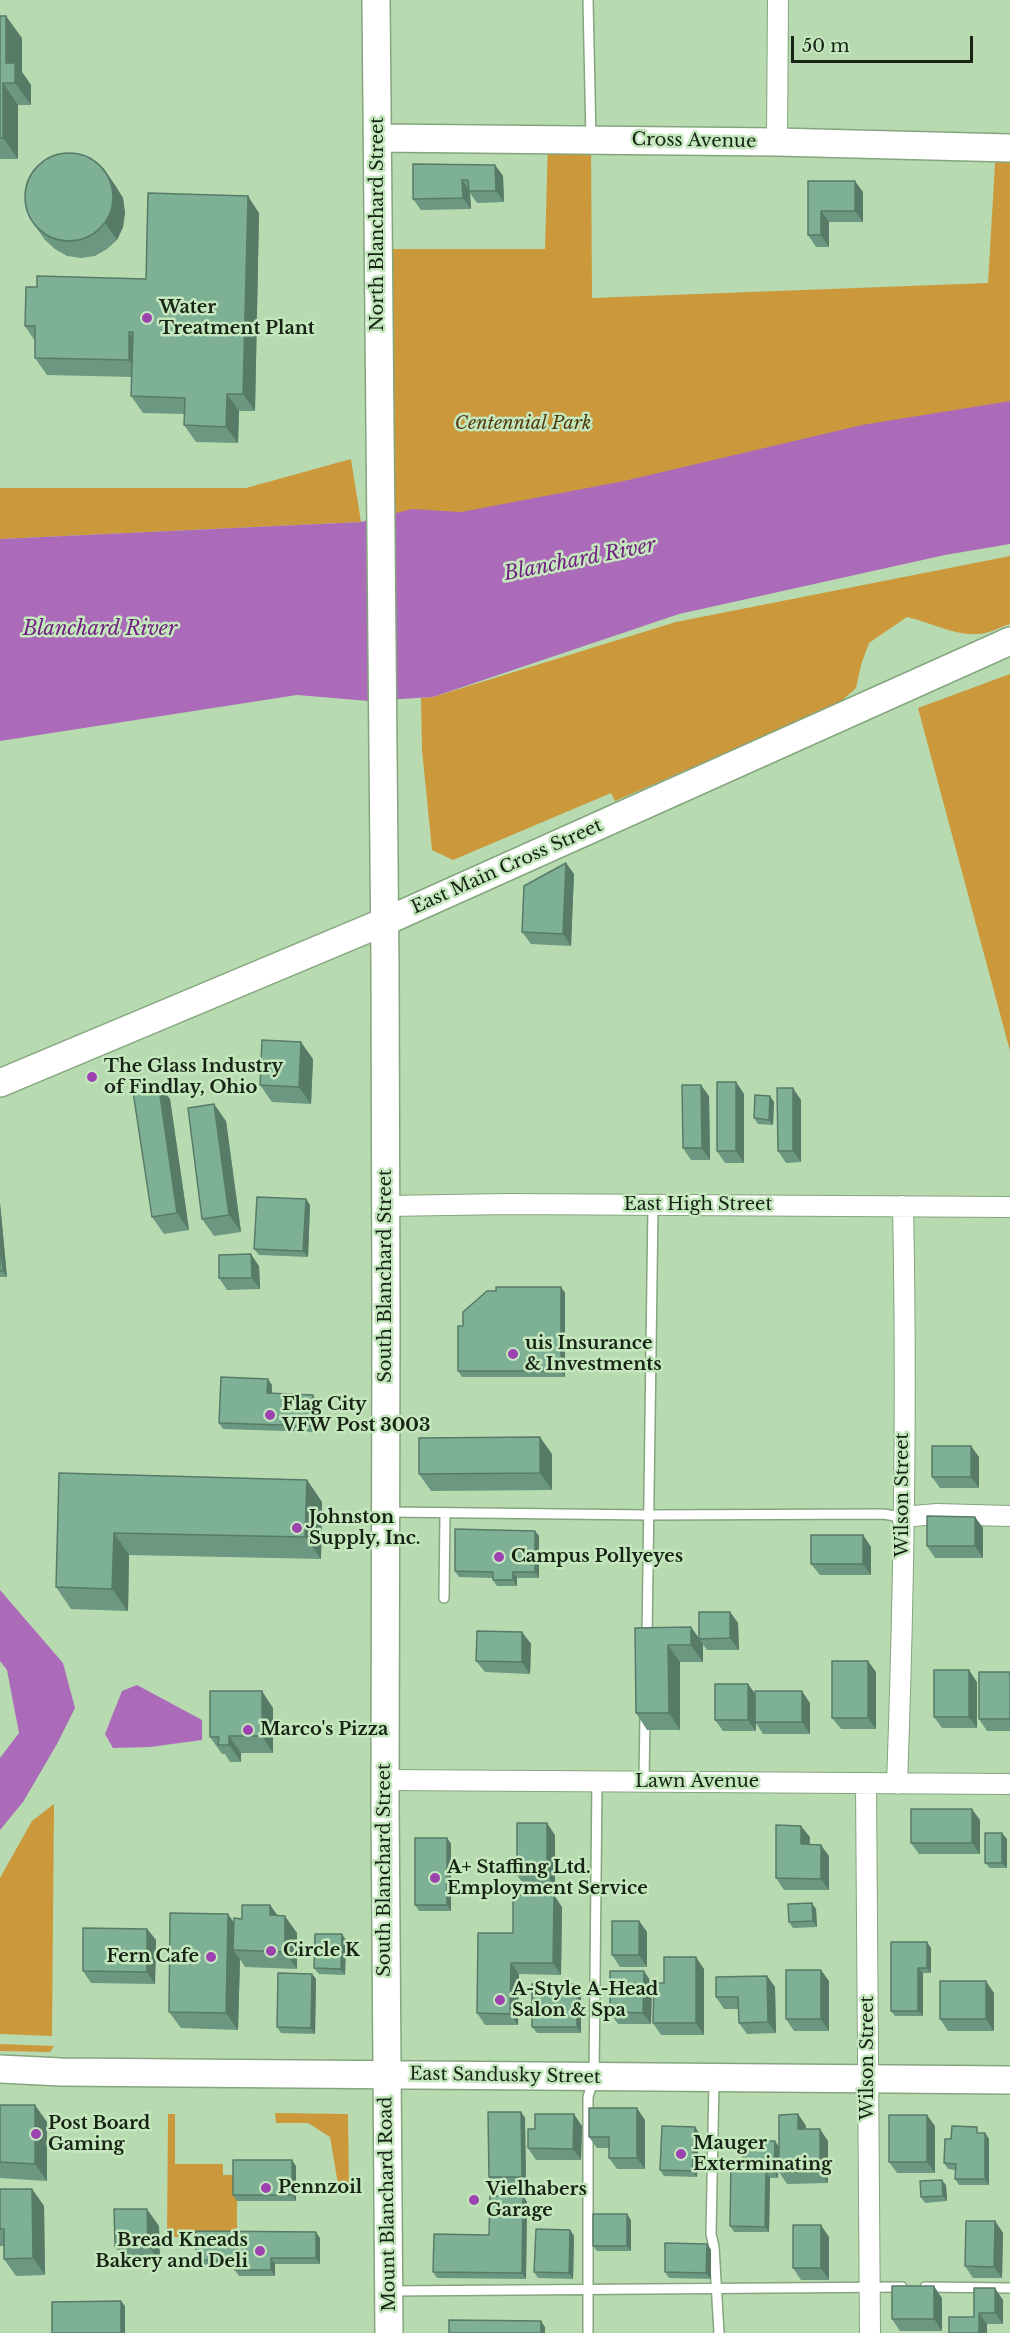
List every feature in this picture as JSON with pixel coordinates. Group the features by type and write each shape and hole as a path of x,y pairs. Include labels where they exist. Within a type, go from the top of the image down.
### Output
{"main road":[{"name":"North Blanchard Street","path":"376,0 382,729"},
{"name":"Cross Avenue","path":"378,138 777,142 1010,148"},
{"name":"East Main Cross Street","path":"0,1083 384,922 1010,641"},
{"name":"South Blanchard Street","path":"382,729 386,1206 386,2074"},
{"name":"East Sandusky Street","path":"0,2069 61,2072 1010,2080"},
{"name":"Mount Blanchard Road","path":"386,2074 389,2333"}],"street":[{"path":"777,142 778,0"},
{"name":"East High Street","path":"386,1206 1010,1207"},
{"name":"Wilson Street","path":"897,1784 903,1606 905,1320 903,1206"},
{"path":"902,1517 938,1514 1010,1516"},
{"name":"Lawn Avenue","path":"385,1780 1010,1784"},
{"name":"Wilson Street","path":"866,1783 870,2333"}],"lane":[{"path":"588,0 591,140"},
{"path":"646,1645 653,1205"},
{"path":"386,1512 649,1515 883,1514 902,1517"},
{"path":"444,1598 445,1513"},
{"path":"644,1782 645,1705"},
{"path":"588,2333 588,2097 594,2077 597,1782"},
{"path":"714,2078 711,2234 714,2247 719,2333"},
{"path":"388,2291 907,2287"},
{"path":"919,2287 1010,2288"}],"green space":[{"name":"Centennial Park","path":"548,140 591,140 592,298 988,283 996,147 1010,148 1010,474 381,581 379,249 545,249"},
{"path":"351,459 361,522 0,539 0,488 246,488"},
{"path":"1010,556 1010,624 986,633 970,634 907,617 869,643 856,688 838,704 615,801 611,793 453,860 432,850 422,750 421,698 433,697 676,622"},
{"path":"1010,674 1010,1051 918,708"},
{"path":"54,1804 52,2036 0,2034 0,1878 32,1821"},
{"path":"0,2044 54,2046 50,2052 0,2051"},
{"path":"275,2113 348,2114 349,2189 338,2184 330,2137 308,2123 276,2123"},
{"path":"168,2114 175,2114 175,2164 223,2164 223,2175 237,2175 237,2237 167,2237"}],"water":[{"name":"Blanchard River","path":"1010,401 1010,544 945,555 679,614 433,697 369,701 297,695 0,741 0,539 361,522 412,509 461,512 624,481 862,425"},
{"path":"0,1590 63,1663 75,1708 23,1802 0,1830 0,1758 19,1733 7,1670 0,1661"},
{"path":"137,1685 202,1720 202,1740 150,1747 113,1748 105,1734 122,1691"}],"building":[{"path":"0,16 6,16 6,63 15,63 15,83 3,83 3,138 0,138"},
{"path":"69,153 86,156 100,166 110,180 113,197 110,214 100,228 86,238 69,241 52,238 38,228 28,214 25,197 28,180 38,166 52,156"},
{"path":"413,164 495,165 496,191 469,191 468,180 462,180 463,198 413,199"},
{"path":"808,181 855,181 855,211 821,211 821,235 808,235"},
{"name":"Water Treatment Plant","path":"148,193 248,196 243,394 227,394 226,427 184,425 185,398 131,396 133,332 129,332 129,360 35,358 35,326 25,326 26,287 37,287 37,276 146,279"},
{"path":"566,863 563,934 522,932 524,886"},
{"path":"262,1040 301,1042 299,1087 260,1085"},
{"path":"158,1082 177,1213 152,1217 132,1085"},
{"path":"717,1082 736,1082 736,1151 717,1151"},
{"path":"682,1085 701,1085 702,1148 683,1148"},
{"path":"777,1088 793,1088 793,1151 778,1151"},
{"path":"755,1095 770,1096 769,1120 754,1118"},
{"path":"214,1104 229,1215 202,1219 188,1108"},
{"path":"257,1197 306,1199 303,1251 254,1249"},
{"path":"0,1239 3,1271 0,1271"},
{"path":"251,1254 252,1278 219,1278 219,1255"},
{"name":"uis Insurance & Investments","path":"496,1287 561,1287 561,1371 458,1371 458,1326 463,1326 463,1312 487,1291 496,1291"},
{"name":"Flag City VFW Post 3003","path":"221,1377 268,1379 267,1393 313,1395 312,1426 219,1423"},
{"path":"540,1437 540,1473 419,1474 419,1438"},
{"path":"932,1446 971,1446 971,1477 932,1477"},
{"path":"59,1473 307,1480 305,1537 114,1533 112,1589 56,1587"},
{"path":"927,1516 975,1517 975,1546 927,1546"},
{"name":"Campus Pollyeyes","path":"455,1529 535,1531 535,1572 513,1572 513,1580 493,1580 493,1572 455,1571"},
{"path":"811,1535 863,1535 863,1564 811,1564"},
{"path":"699,1612 730,1612 730,1638 699,1639"},
{"path":"691,1627 691,1645 668,1645 669,1713 636,1713 635,1628"},
{"path":"477,1631 522,1632 522,1662 476,1661"},
{"path":"832,1661 868,1661 868,1718 832,1718"},
{"path":"934,1670 969,1670 969,1717 934,1717"},
{"path":"979,1672 1010,1672 1010,1719 979,1719"},
{"path":"715,1684 748,1684 748,1720 715,1720"},
{"path":"210,1691 262,1691 262,1736 229,1736 229,1745 218,1745 219,1737 210,1737"},
{"path":"755,1691 802,1691 802,1722 755,1722"},
{"path":"911,1809 972,1809 972,1843 911,1843"},
{"path":"517,1823 547,1823 547,1875 517,1875"},
{"path":"776,1825 801,1826 801,1844 821,1845 821,1879 776,1878"},
{"path":"985,1833 1002,1833 1002,1863 985,1863"},
{"path":"415,1838 447,1838 447,1905 415,1905"},
{"path":"513,1895 554,1895 553,1963 511,1963 510,2014 477,2013 478,1933 513,1933"},
{"path":"812,1903 813,1921 789,1922 788,1904"},
{"path":"242,1905 270,1905 270,1915 285,1916 285,1952 233,1950 234,1918 242,1919"},
{"name":"Fern Cafe","path":"170,1913 228,1914 226,2013 169,2012"},
{"path":"612,1921 639,1921 639,1955 612,1955"},
{"path":"83,1928 147,1929 147,1972 83,1971"},
{"path":"315,1934 342,1934 341,1969 314,1968"},
{"path":"891,1942 927,1942 927,1968 918,1968 918,2011 891,2011"},
{"path":"664,1957 696,1957 696,2023 653,2023 654,1983 664,1983"},
{"path":"786,1970 821,1970 821,2019 786,2019"},
{"path":"610,1971 644,1971 643,2013 610,2012"},
{"path":"278,1973 312,1974 311,2028 277,2027"},
{"path":"767,1976 768,2022 739,2023 738,1997 716,1997 716,1977"},
{"path":"940,1981 986,1981 986,2019 940,2019"},
{"path":"532,1984 577,1984 577,2027 532,2027"},
{"path":"0,2105 35,2105 35,2164 0,2162"},
{"path":"589,2108 637,2108 637,2158 609,2158 609,2137 589,2137"},
{"path":"488,2112 521,2112 522,2177 489,2177"},
{"path":"535,2114 574,2114 573,2149 528,2148 528,2129 535,2129"},
{"path":"798,2114 798,2129 820,2129 820,2172 779,2172 779,2115"},
{"path":"889,2115 927,2115 927,2162 889,2162"},
{"name":"Mauger Exterminating","path":"662,2126 695,2127 692,2171 660,2170"},
{"path":"952,2126 977,2127 977,2133 985,2133 985,2179 955,2179 956,2164 944,2163 945,2139 951,2139"},
{"path":"743,2141 775,2141 774,2172 766,2172 765,2227 730,2226 731,2159 743,2159"},
{"name":"Pennzoil","path":"233,2160 292,2160 292,2195 233,2195"},
{"path":"942,2180 943,2196 921,2197 920,2181"},
{"path":"0,2189 32,2189 33,2258 4,2259 4,2229 0,2229"},
{"path":"490,2196 523,2196 522,2273 433,2272 434,2234 489,2235"},
{"path":"114,2209 147,2209 148,2245 115,2246"},
{"path":"593,2214 627,2214 627,2246 593,2246"},
{"path":"966,2221 995,2221 994,2267 965,2266"},
{"path":"793,2225 821,2225 821,2268 793,2268"},
{"path":"536,2229 570,2230 569,2273 534,2272"},
{"name":"Bread Kneads Bakery and Deli","path":"196,2231 316,2232 316,2258 271,2258 271,2270 235,2270 235,2260 196,2260"},
{"path":"665,2243 707,2244 706,2273 665,2272"},
{"path":"892,2286 934,2286 934,2319 892,2319"},
{"path":"974,2288 995,2288 995,2313 979,2313 979,2333 949,2333 949,2317 974,2317"},
{"path":"121,2301 121,2333 52,2333 52,2302"},
{"path":"449,2320 541,2321 541,2333 449,2333"}],"place":[{"name":"Water Treatment Plant","path":"147,318"},
{"name":"The Glass Industry of Findlay, Ohio","path":"92,1077"},
{"name":"uis Insurance & Investments","path":"513,1354"},
{"name":"Flag City VFW Post 3003","path":"270,1415"},
{"name":"Johnston Supply, Inc.","path":"297,1528"},
{"name":"Campus Pollyeyes","path":"499,1557"},
{"name":"Marco's Pizza","path":"248,1730"},
{"name":"A+ Staffing Ltd. Employment Service","path":"435,1878"},
{"name":"Circle K","path":"271,1951"},
{"name":"Fern Cafe","path":"211,1957"},
{"name":"A-Style A-Head Salon & Spa","path":"500,2000"},
{"name":"Post Board Gaming","path":"36,2134"},
{"name":"Mauger Exterminating","path":"681,2154"},
{"name":"Pennzoil","path":"266,2188"},
{"name":"Vielhabers Garage","path":"474,2200"},
{"name":"Bread Kneads Bakery and Deli","path":"260,2251"}]}
